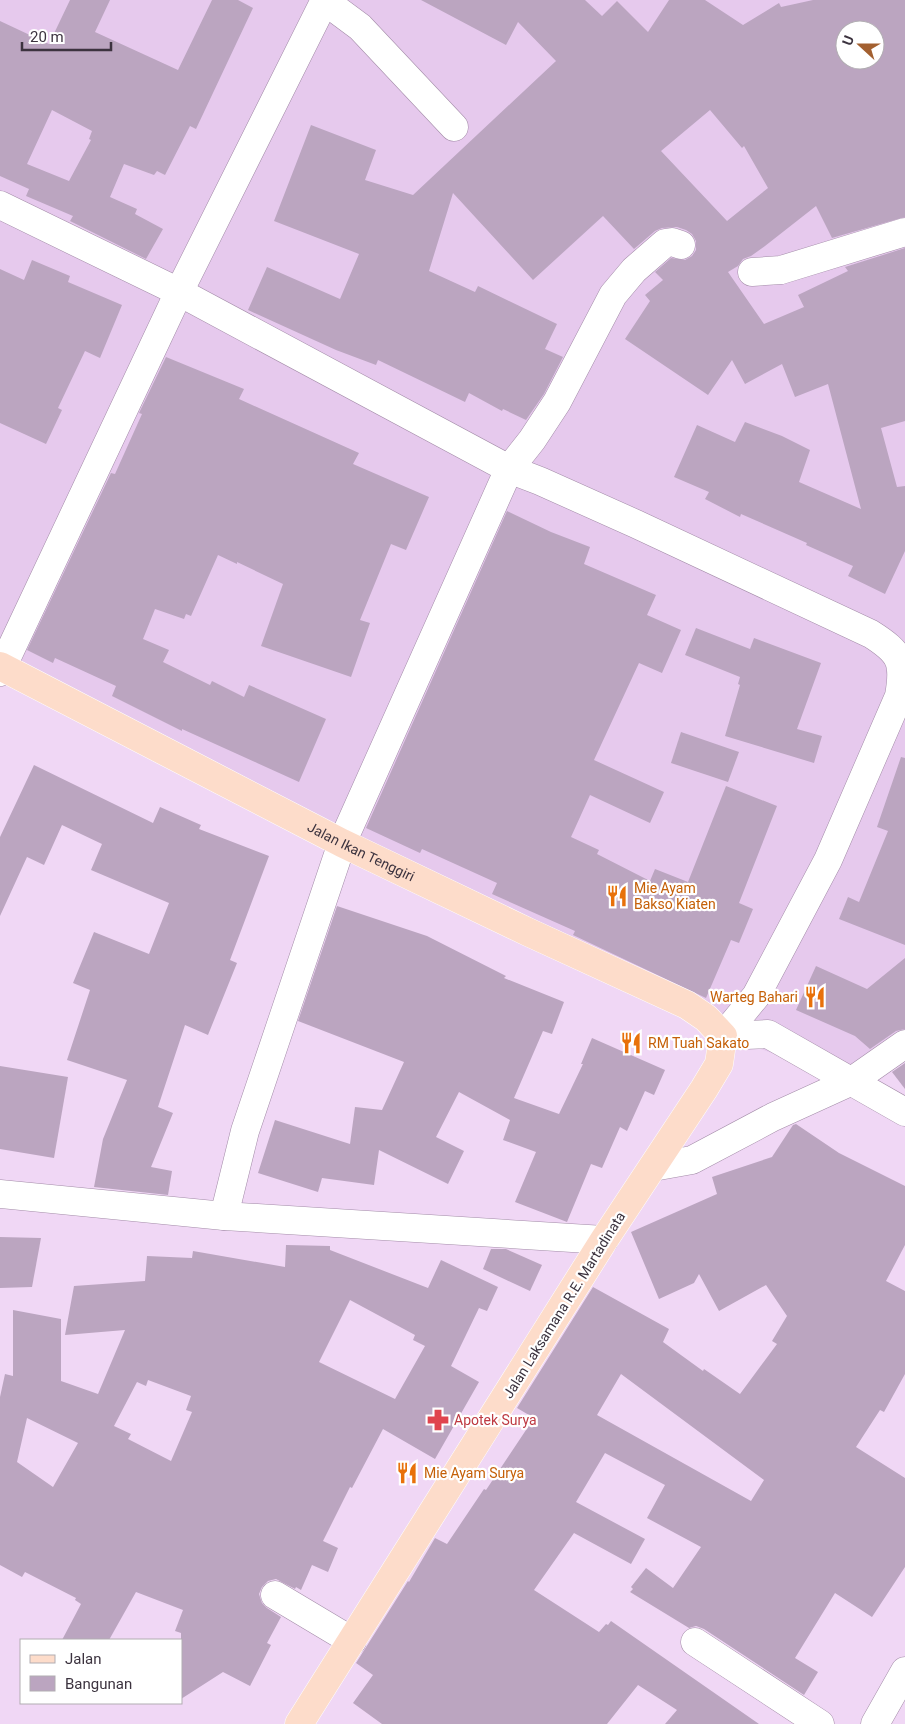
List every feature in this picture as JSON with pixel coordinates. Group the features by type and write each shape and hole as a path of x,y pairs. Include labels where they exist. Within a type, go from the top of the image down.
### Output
{"main road":[{"name":"Jalan Ikan Tenggiri","path":"1,668 342,843 528,932 687,1005 706,1018 722,1036"},
{"name":"Jalan Laksamana R.E. Martadinata","path":"299,1724 604,1240 719,1064 722,1036"}],"street":[{"path":"1,668 179,292 325,0 360,28 454,127"},
{"path":"0,205 179,292 510,469 636,524 871,634 890,646 899,658 903,675 899,696 828,860 756,996 722,1036"},
{"path":"752,272 781,270 905,232"},
{"path":"224,1216 245,1131 342,843 510,469 557,402 612,295 634,270 665,243 672,242 681,245"},
{"path":"722,1036 768,1034 905,1112"},
{"path":"653,1167 692,1160 773,1117 852,1081 905,1044"},
{"path":"0,1194 224,1216 604,1240"},
{"path":"275,1595 352,1641"},
{"path":"695,1642 820,1724"},
{"path":"876,1724 905,1671"}],"shaded area":[{"path":"0,0 905,0 905,1046 852,1081 723,1036 0,676"}],"building":[{"path":"70,0 110,0 95,32 178,70 212,0 238,0 253,8 196,129 190,126 165,175 157,171 154,175 124,164 110,197 137,209 135,214 163,229 146,259 70,221 73,216 26,196 29,189 0,176 0,21 49,44","holes":["52,110 92,131 89,139 91,140 69,181 27,164"]},
{"path":"421,0 585,0 602,16 617,1 648,32 669,0 705,0 743,25 779,3 781,7 813,0 905,0 905,217 832,238 816,206 728,272 764,324 804,307 798,295 848,271 845,267 905,248 905,421 881,428 897,487 905,486 905,551 885,594 848,576 853,566 741,514 740,517 705,499 709,492 674,477 697,425 735,442 745,422 782,436 810,450 799,482 861,509 828,384 795,397 782,364 745,384 732,360 708,395 625,339 650,301 645,295 663,280 655,272 671,258 685,260 692,256 696,250 696,241 692,234 686,230 677,227 662,228 655,231 634,249 603,216 533,280 453,193 429,271 475,292 478,286 557,324 545,349 563,357 544,394 526,420 503,409 502,411 469,393 465,402 378,360 376,365 336,350 248,310 267,267 340,299 359,254 274,221 311,125 376,150 365,180 413,195 556,61 518,22 506,45","holes":["710,110 742,148 744,146 768,188 727,221 661,151"]},
{"path":"32,260 70,276 68,282 122,305 100,358 85,351 58,408 62,410 46,444 0,423 0,269 24,280"},
{"path":"166,357 244,389 239,399 359,453 353,464 429,497 406,550 391,544 360,620 370,623 351,677 261,646 283,584 218,555 191,616 186,614 184,619 155,609 143,639 169,650 163,662 210,685 212,681 244,697 249,685 326,719 299,782 182,729 182,731 112,696 116,686 55,658 53,663 27,650 111,473 115,474 142,414 139,413"},
{"path":"507,511 551,532 590,547 584,564 656,595 647,615 681,630 662,673 639,663 594,760 664,792 650,823 590,795 571,837 599,850 597,854 650,881 655,869 688,882 726,786 777,806 739,903 753,909 739,943 731,940 706,998 573,935 575,931 492,894 497,883 422,849 420,853 366,828"},
{"path":"696,628 750,649 754,638 821,663 797,729 822,736 814,763 725,736 740,685 738,684 740,677 685,655"},
{"path":"681,732 739,752 728,782 671,763"},
{"path":"901,757 905,758 905,945 839,919 848,897 859,902 888,831 877,827"},
{"path":"34,765 153,823 160,807 201,825 199,829 269,856 230,960 237,963 208,1035 185,1025 158,1107 173,1113 151,1167 172,1171 168,1195 94,1187 103,1139 127,1080 67,1060 90,990 73,983 94,932 149,954 169,903 91,870 102,844 62,825 44,865 27,857 0,916 0,837"},
{"path":"337,906 427,936 506,976 504,978 564,1002 552,1034 543,1031 514,1098 559,1114 583,1064 581,1064 592,1038 665,1070 654,1095 645,1091 627,1131 620,1127 602,1168 591,1164 567,1222 515,1202 536,1152 503,1140 510,1120 459,1092 436,1137 464,1151 448,1184 379,1150 374,1185 322,1178 318,1192 258,1173 275,1120 350,1144 355,1107 382,1110 404,1062 298,1021"},
{"path":"905,958 905,1029 896,1031 870,1049 855,1036 796,1010 816,966 867,989"},
{"path":"905,1063 905,1089 892,1072"},
{"path":"0,1066 68,1077 54,1158 0,1149"},
{"path":"796,1124 839,1153 905,1186 905,1245 886,1281 905,1291 905,1374 884,1412 880,1410 856,1447 905,1478 905,1567 872,1617 835,1593 795,1658 818,1672 804,1695 704,1629 696,1626 689,1628 630,1592 633,1589 631,1587 646,1568 673,1588 701,1547 647,1518 665,1485 605,1453 576,1502 645,1539 631,1564 574,1533 534,1590 599,1632 611,1621 759,1724 665,1724 677,1710 638,1685 607,1724 382,1724 353,1703 373,1675 356,1663 409,1582 435,1538 447,1544 534,1418 517,1408 593,1287 669,1329 663,1342 703,1371 704,1369 740,1394 777,1344 772,1341 787,1316 766,1285 719,1311 699,1274 694,1283 659,1299 631,1232 717,1194 712,1177 772,1157 793,1125","holes":["621,1374 764,1480 751,1501 597,1415"]},
{"path":"0,1237 41,1238 32,1287 0,1288"},
{"path":"286,1245 330,1246 330,1250 428,1288 441,1260 498,1287 487,1311 479,1308 451,1366 479,1382 435,1459 383,1429 352,1488 350,1487 323,1541 338,1548 328,1572 312,1565 301,1590 296,1587 295,1589 276,1579 268,1581 262,1587 259,1594 262,1603 281,1617 267,1643 271,1645 250,1686 223,1672 182,1698 182,1639 181,1633 175,1631 183,1610 136,1592 110,1639 63,1639 81,1604 75,1600 76,1598 25,1572 22,1577 0,1565 0,1397 5,1374 13,1376 13,1310 61,1319 61,1381 98,1394 125,1330 65,1335 74,1286 145,1281 147,1256 192,1258 193,1251 285,1267","holes":["350,1300 415,1335 413,1340 425,1346 395,1399 319,1362","148,1380 191,1396 186,1410 192,1412 171,1461 128,1439 131,1434 114,1426 137,1382 146,1386","27,1418 78,1443 53,1487 17,1462"]},
{"path":"491,1249 506,1249 542,1265 530,1291 483,1269"}],"place":[{"name":"Mie Ayam Bakso Kiaten","path":"617,896"},
{"name":"Warteg Bahari","path":"815,997"},
{"name":"RM Tuah Sakato","path":"631,1043"},
{"name":"Apotek Surya","path":"438,1420"},
{"name":"Mie Ayam Surya","path":"407,1473"}]}
